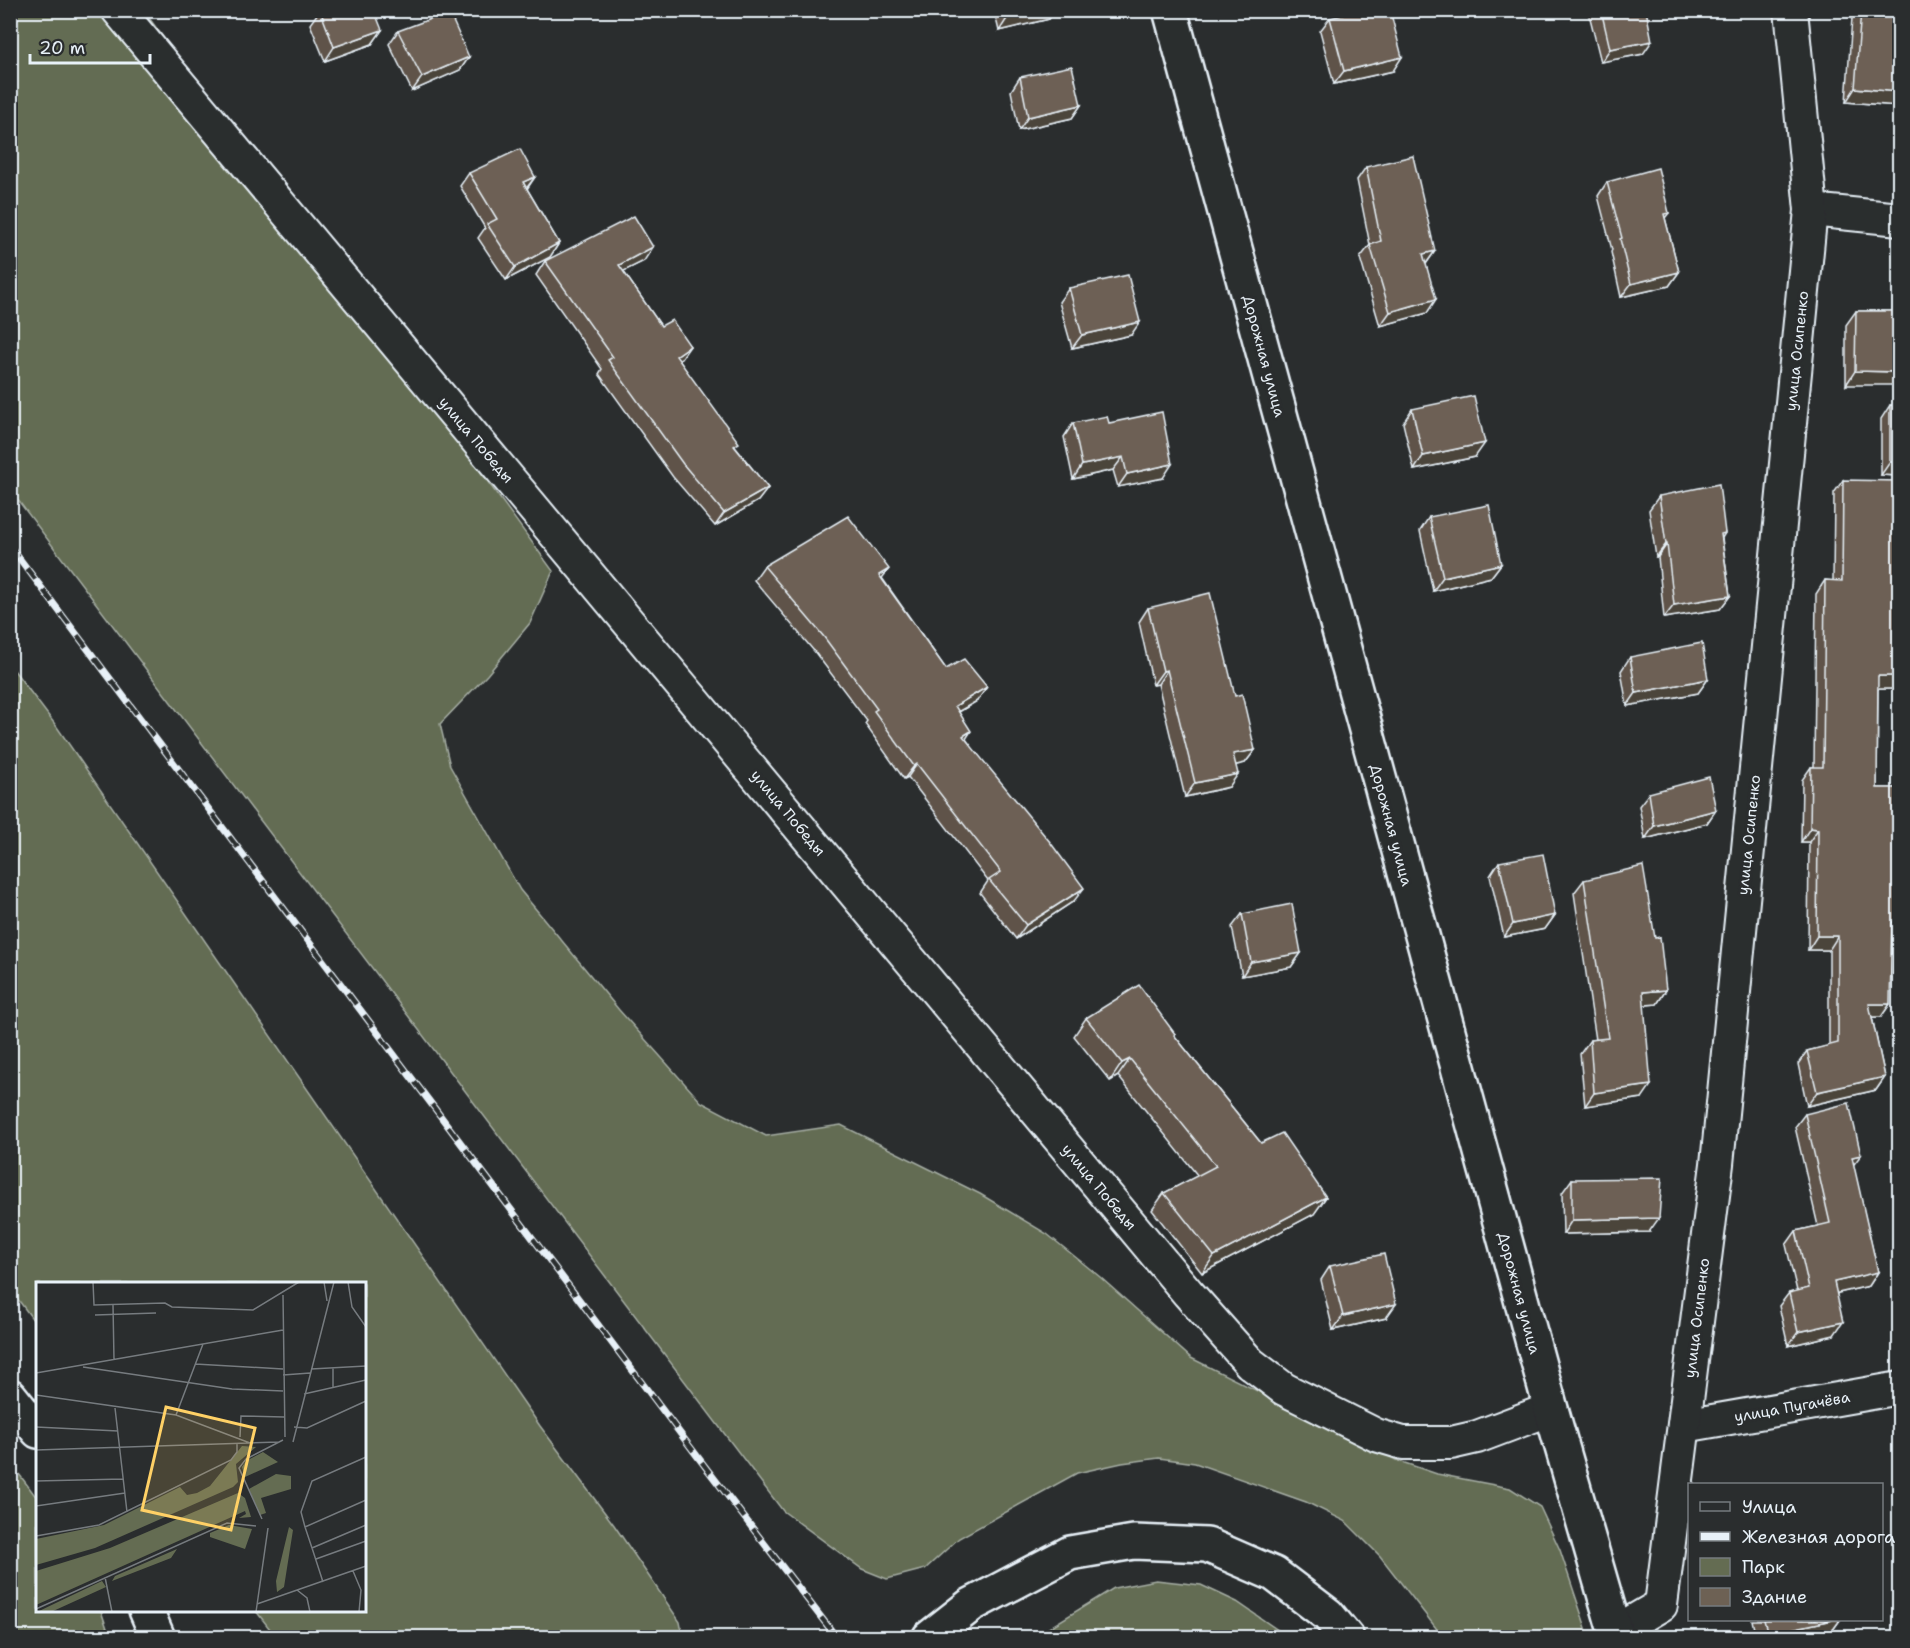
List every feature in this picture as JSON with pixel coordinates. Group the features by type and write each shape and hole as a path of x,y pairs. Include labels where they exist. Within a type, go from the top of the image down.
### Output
{"main road":[{"name":"Дорожная улица","path":"1170,10 1551,1409 1616,1635"},
{"path":"10,1396 36,1428"},
{"path":"929,1638 971,1605 1070,1553 1134,1542 1207,1545 1274,1574 1328,1615 1347,1638"},
{"path":"146,1612 158,1638"}],"street":[{"name":"улица Победы","path":"118,10 1188,1293 1250,1363 1284,1389 1376,1435 1403,1443 1451,1443 1551,1409"},
{"name":"улица Осипенко","path":"1616,1635 1661,1605 1717,1164 1811,210 1791,10"},
{"path":"1811,210 1899,219"},
{"name":"улица Пугачёва","path":"1684,1426 1899,1388"}],"green space":[{"path":"11,11 144,11 553,571 530,623 487,675 440,724 450,766 520,890 619,1010 701,1102 766,1136 841,1125 980,1194 1047,1234 1100,1277 1191,1358 1396,1460 1437,1474 1510,1488 1540,1507 1560,1550 1589,1637 1443,1637 1380,1556 1345,1521 1306,1502 1195,1463 1159,1458 1077,1473 959,1538 925,1569 887,1579 862,1569 783,1511 11,491"},
{"path":"10,665 57,727 540,1426 614,1525 680,1622 683,1637 276,1637 257,1612 366,1612 366,1282 36,1282 36,1324 11,1290"},
{"path":"10,1462 36,1497 36,1612 101,1612 110,1637 11,1637"},
{"path":"1156,1580 1201,1585 1237,1602 1288,1637 1034,1637 1114,1588"}],"building":[{"path":"320,10 374,10 382,30 334,47"},
{"path":"1007,10 1038,10 1008,17"},
{"path":"1363,10 1390,10 1402,57 1344,71 1330,18"},
{"path":"1601,10 1646,10 1652,41 1610,49"},
{"path":"1861,10 1899,10 1899,92 1855,88"},
{"path":"449,12 469,57 422,77 398,31"},
{"path":"1072,66 1081,105 1028,117 1020,77"},
{"path":"520,149 535,177 523,182 559,243 515,267 487,224 497,219 469,173"},
{"path":"1413,156 1435,251 1423,254 1436,299 1390,312 1370,245 1381,241 1366,167"},
{"path":"1658,168 1669,213 1664,214 1679,272 1631,284 1607,182"},
{"path":"634,216 653,247 619,265 661,326 672,320 690,346 676,356 739,443 734,446 768,488 724,513 683,464 608,360 613,357 545,261"},
{"path":"1128,275 1140,322 1082,335 1069,288"},
{"path":"1856,311 1899,311 1899,372 1855,371"},
{"path":"1474,396 1485,443 1423,456 1412,409"},
{"path":"1890,405 1899,406 1899,462 1890,462"},
{"path":"1162,412 1172,464 1127,474 1123,457 1082,465 1073,423 1107,416 1109,423"},
{"path":"1843,480 1899,481 1899,676 1878,676 1877,788 1899,788 1899,922 1892,922 1890,1004 1869,1004 1885,1077 1817,1092 1807,1051 1838,1043 1838,936 1817,936 1818,829 1810,828 1811,767 1823,767 1825,580 1842,581"},
{"path":"1719,484 1725,533 1721,534 1730,596 1674,605 1659,496"},
{"path":"1489,505 1501,564 1443,577 1429,517"},
{"path":"848,516 889,569 879,575 946,669 964,659 987,687 955,706 971,731 963,736 1050,842 1084,888 1026,925 989,880 1001,872 917,764 914,766 874,711 877,709 824,637 764,566"},
{"path":"1210,593 1235,696 1242,694 1255,750 1233,754 1238,774 1195,783 1167,670 1163,671 1148,608"},
{"path":"1702,643 1708,679 1636,693 1630,657"},
{"path":"1709,777 1716,810 1654,826 1649,793"},
{"path":"1543,854 1555,915 1513,924 1499,862"},
{"path":"1643,866 1655,938 1660,937 1666,990 1643,992 1651,1085 1594,1093 1590,1040 1608,1038 1584,880"},
{"path":"1292,904 1301,953 1251,962 1242,914"},
{"path":"1139,985 1174,1035 1261,1143 1282,1133 1326,1197 1214,1256 1164,1193 1216,1166 1130,1059 1122,1063 1086,1018"},
{"path":"1849,1103 1861,1155 1852,1157 1878,1272 1834,1282 1843,1322 1798,1332 1789,1293 1809,1288 1796,1231 1830,1223 1805,1114"},
{"path":"1662,1178 1659,1218 1572,1220 1572,1179"},
{"path":"1384,1254 1396,1304 1343,1316 1330,1266"},
{"path":"1764,1621 1828,1621 1768,1634"}],"railway":[{"path":"10,546 837,1638"}]}
